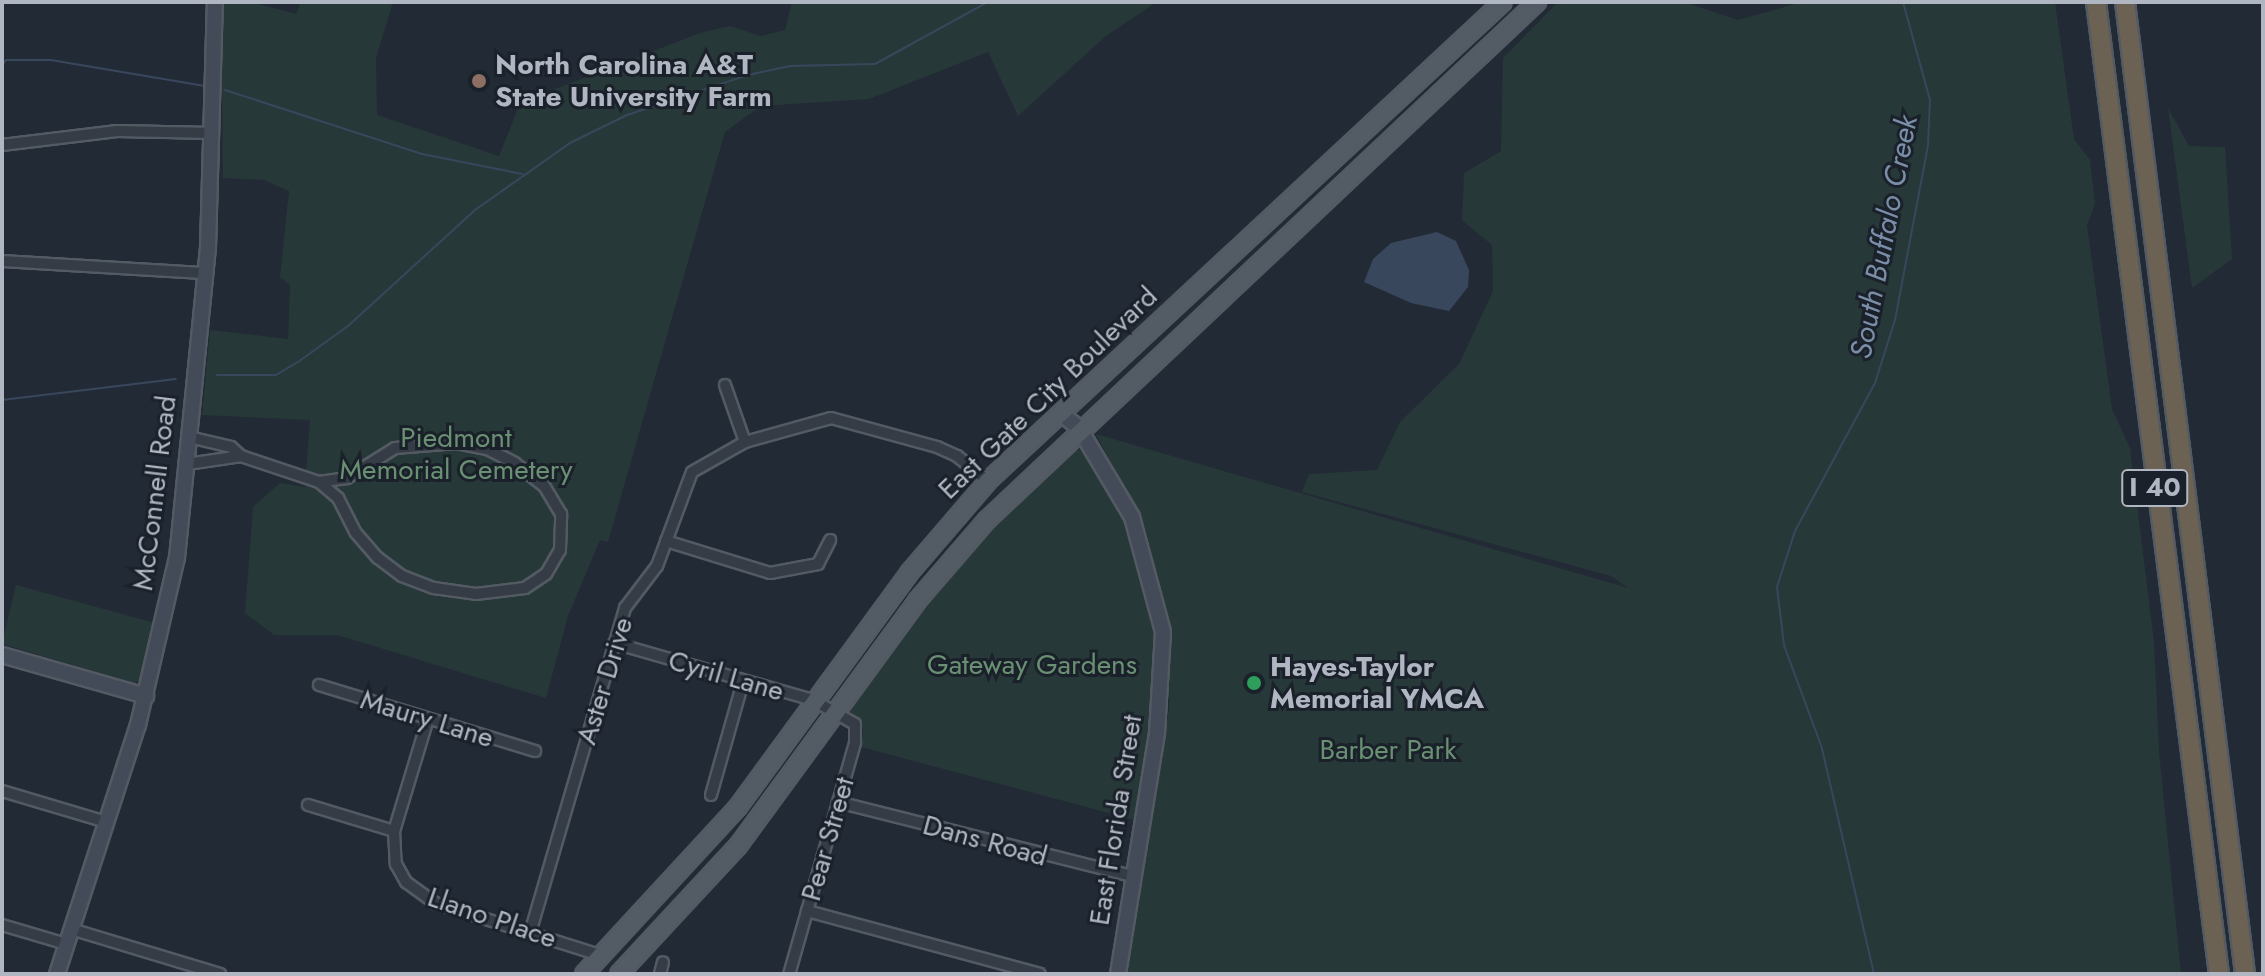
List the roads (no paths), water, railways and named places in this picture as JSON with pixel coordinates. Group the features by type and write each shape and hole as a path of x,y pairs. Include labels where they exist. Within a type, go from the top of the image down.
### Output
{"highway":[{"name":"I 40","path":"2096,2 2219,974"},
{"name":"I 40","path":"2125,2 2245,974"}],"main road":[{"name":"East Gate City Boulevard","path":"584,974 738,807 813,700 983,486 1503,2"},
{"name":"East Gate City Boulevard","path":"619,974 738,846 900,624 987,520 1079,428 1537,2"},
{"path":"900,624 895,621 898,603 983,486"}],"street":[{"name":"McConnell Road","path":"57,974 146,696 172,586 206,273 215,2"},
{"path":"2,145 117,131 213,133"},
{"path":"2,261 206,273"},
{"path":"725,385 745,442"},
{"name":"East Florida Street","path":"1060,413 1079,428 1132,517 1163,632 1158,723 1118,974"},
{"name":"Aster Drive","path":"530,933 625,608 657,566 692,472 745,442 831,418 937,447 957,456 983,486"},
{"path":"189,437 231,447 241,456 319,482 338,498 356,533 378,558 402,576 434,588 476,594 525,588 546,574 560,550 561,514 544,486 487,449 457,443 395,448 347,478 319,482"},
{"path":"187,464 241,456"},
{"path":"666,541 770,573 818,564 830,540"},
{"name":"Cyril Lane","path":"614,643 813,700 837,712"},
{"path":"2,655 146,696"},
{"path":"711,795 743,682"},
{"name":"Maury Lane","path":"319,685 427,722 535,751"},
{"name":"Pear Street","path":"789,974 857,734 855,724 837,712"},
{"name":"Llano Place","path":"427,722 394,831 396,864 420,896 603,956"},
{"path":"2,791 106,822"},
{"name":"Dans Road","path":"838,802 1133,876"},
{"path":"308,805 394,831"},
{"path":"807,911 1040,974"},
{"path":"2,925 66,944"},
{"path":"71,929 220,974"},
{"path":"660,974 663,962"}],"water":[{"path":"1437,232 1456,241 1469,270 1468,287 1449,311 1411,303 1364,282 1373,259 1391,243"}],"waterway":[{"path":"217,375 276,375 298,362 348,326 475,210 570,143 627,115 748,75 790,66 875,64 988,2"},
{"name":"South Buffalo Creek","path":"1874,974 1822,748 1784,645 1777,587 1795,531 1875,383 1895,320 1928,145 1930,100 1903,2"},
{"path":"2,65 6,60 51,60 205,86"},
{"path":"225,90 422,154 522,174"},
{"path":"2,400 176,379"}],"place":[{"name":"North Carolina A&T State University Farm","path":"479,81"},
{"name":"Hayes-Taylor Memorial YMCA","path":"1254,683"}],"park label":[{"name":"Piedmont Memorial Cemetery","path":"456,454"},
{"name":"Gateway Gardens","path":"1032,665"},
{"name":"Barber Park","path":"1388,750"}]}
